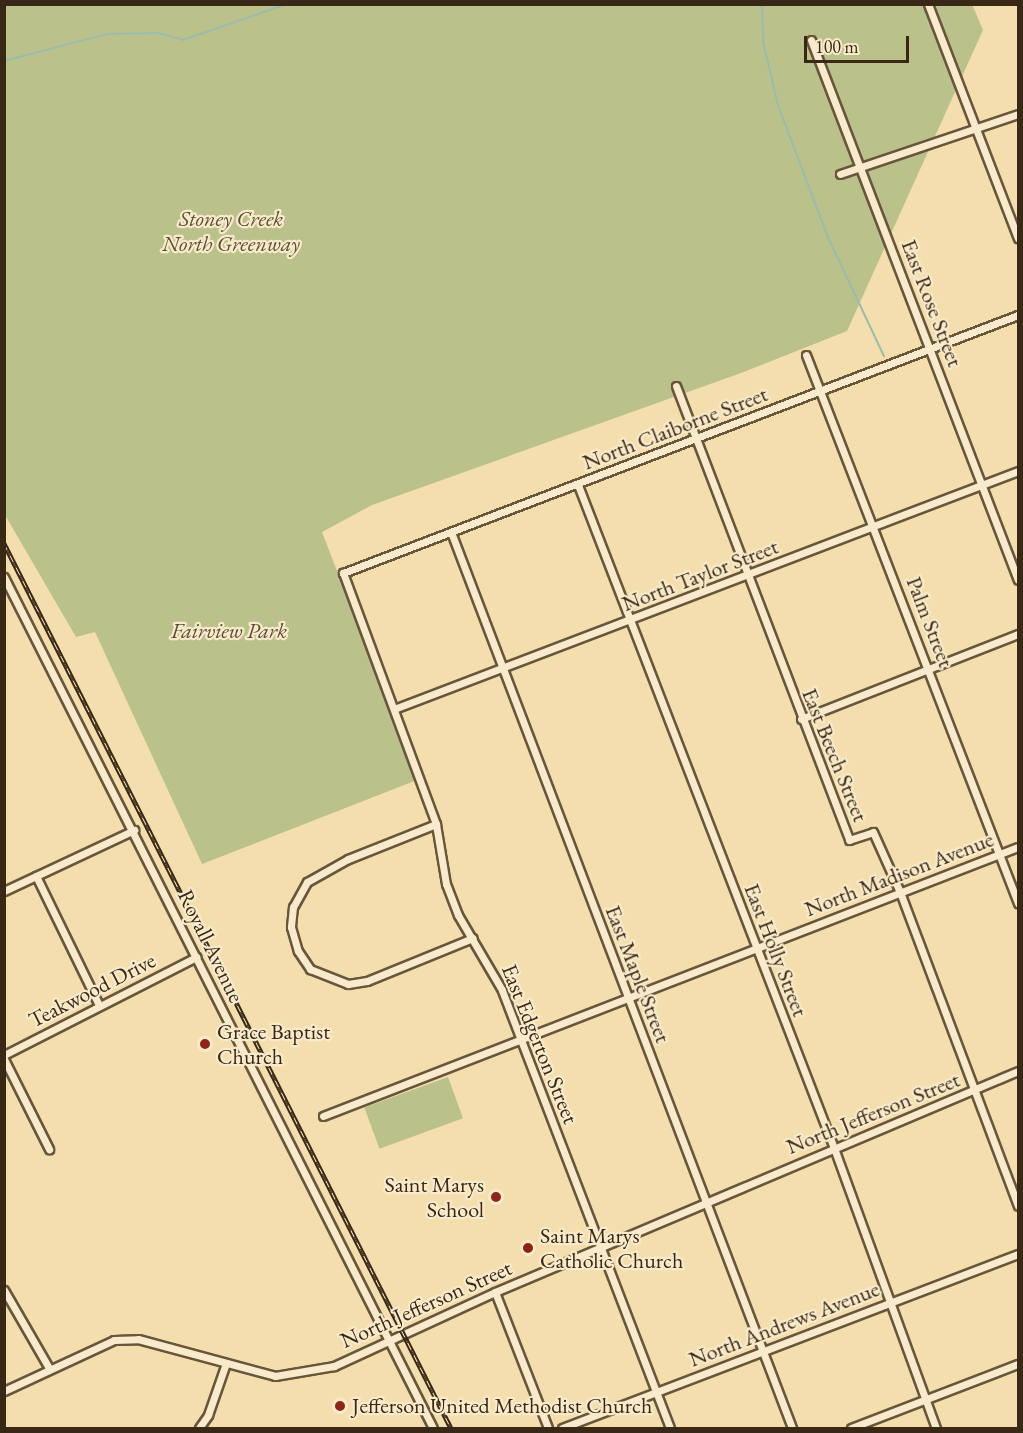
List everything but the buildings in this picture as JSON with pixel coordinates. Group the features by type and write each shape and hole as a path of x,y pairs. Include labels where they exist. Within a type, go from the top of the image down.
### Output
{"street":[{"path":"928,4 1018,238"},
{"name":"East Rose Street","path":"811,40 931,348 1018,580"},
{"path":"840,174 861,170 1018,114"},
{"name":"North Claiborne Street","path":"343,573 695,441 1018,315"},
{"name":"Palm Street","path":"807,355 1018,903"},
{"name":"East Beech Street","path":"676,386 746,576 849,840 873,832 900,892 1018,1206"},
{"name":"North Taylor Street","path":"394,709 504,670 1018,471"},
{"name":"East Holly Street","path":"578,485 834,1148 936,1428"},
{"name":"East Maple Street","path":"451,532 792,1428"},
{"name":"East Edgerton Street","path":"343,573 436,824 446,884 458,915 502,990 670,1428"},
{"name":"Royall Avenue","path":"4,577 134,830 433,1428"},
{"path":"801,719 1018,634"},
{"path":"436,824 340,863 307,882 293,907 291,927 298,951 310,969 329,979 348,984 367,981 473,938"},
{"path":"4,891 134,830"},
{"name":"North Madison Avenue","path":"323,1116 1018,847"},
{"path":"36,876 99,1005"},
{"name":"Teakwood Drive","path":"4,1057 99,1005 196,957"},
{"path":"4,1057 49,1149"},
{"name":"North Jefferson Street","path":"4,1391 49,1368 114,1340 138,1339 275,1376 314,1372 495,1292 1018,1071"},
{"name":"North Andrews Avenue","path":"562,1428 1018,1254"},
{"path":"4,1290 49,1368"},
{"path":"495,1292 548,1428"},
{"path":"198,1428 208,1415 226,1363"},
{"path":"850,1428 1018,1364"}],"green space":[{"name":"Stoney Creek North Greenway","path":"972,4 983,30 847,331 741,373 372,505 322,532 417,780 202,864 95,632 76,637 5,515 4,5"},
{"path":"448,1077 463,1118 379,1149 364,1107"}],"waterway":[{"path":"4,61 107,34 159,33 183,40 287,4"},
{"path":"762,4 763,42 778,105 827,235 884,356"}],"railway":[{"path":"4,543 451,1428"}],"place":[{"name":"Grace Baptist Church","path":"205,1044"},
{"name":"Saint Marys School","path":"496,1197"},
{"name":"Saint Marys Catholic Church","path":"528,1248"},
{"name":"Jefferson United Methodist Church","path":"340,1406"}],"park label":[{"name":"Fairview Park","path":"229,631"}]}
